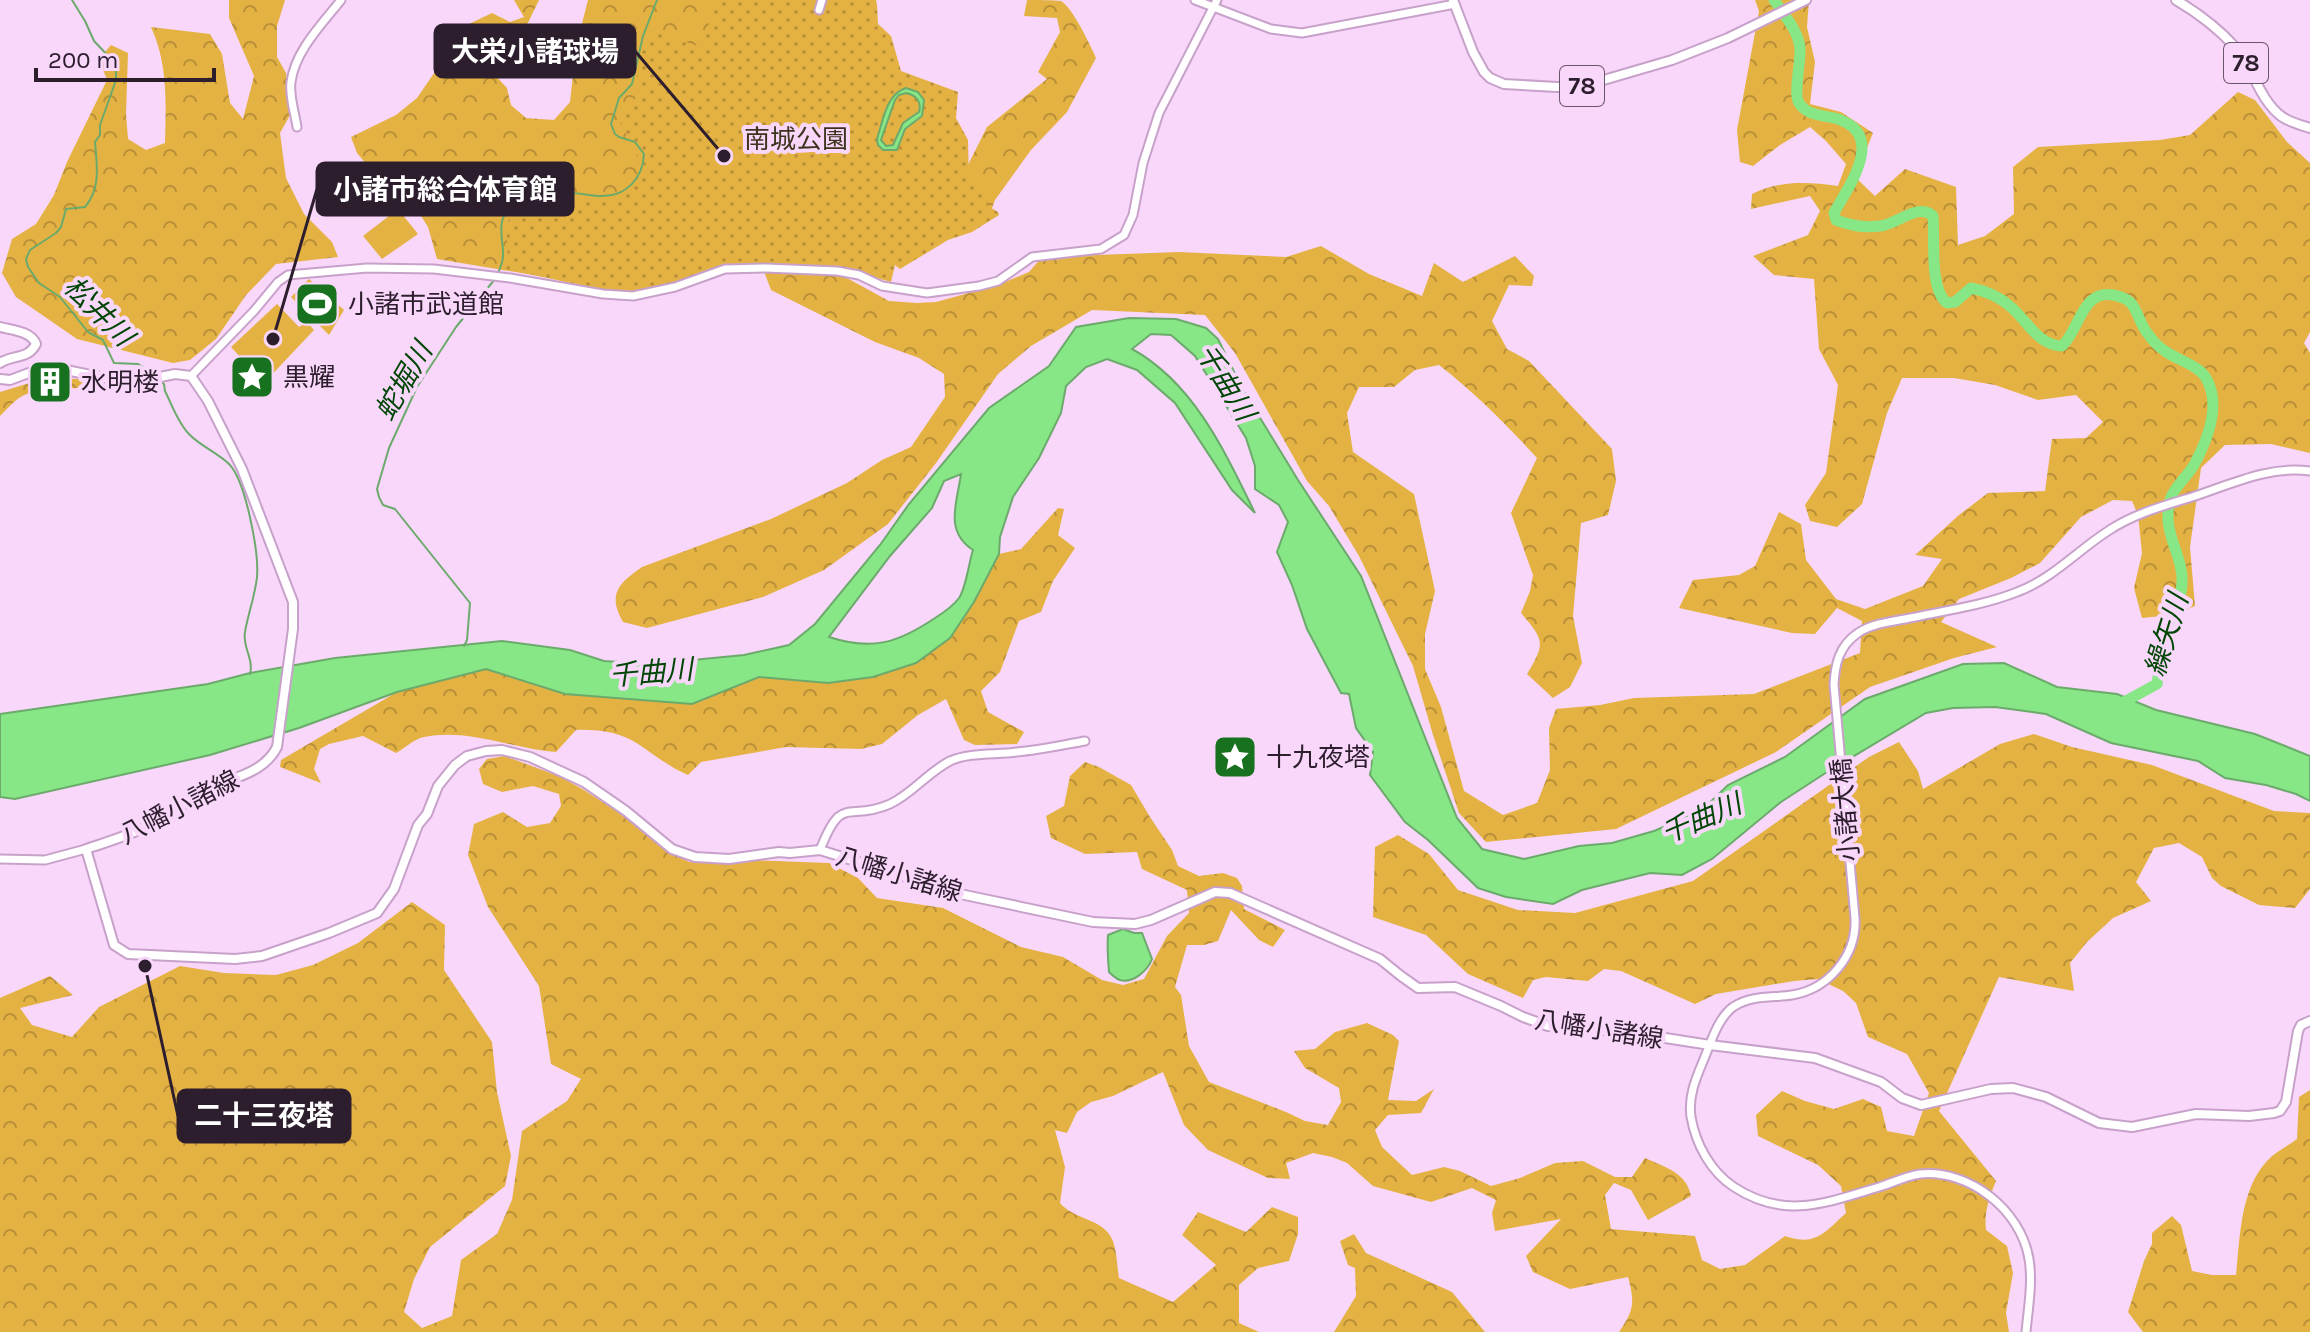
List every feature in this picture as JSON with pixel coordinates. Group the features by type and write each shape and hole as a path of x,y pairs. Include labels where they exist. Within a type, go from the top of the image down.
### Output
{"main road":[{"name":"78","path":"1454,2 1473,52 1490,78 1504,84 1557,87 1583,86 1672,60 1806,0"},
{"name":"78","path":"2176,0 2216,28 2237,49 2272,107 2282,117 2310,128"},
{"path":"0,327 27,334 34,338 36,344 26,355 7,358 0,363"},
{"path":"0,379 10,380 42,368 130,383 175,374 191,376"},
{"name":"八幡小諸線","path":"191,376 208,401 242,469 285,578 293,602 292,634 277,747 267,761 255,770 206,790 154,823 86,849 114,945 137,956 235,959 277,952 377,913 394,889 418,825 427,814 438,786 467,756 502,750 530,757 584,782 672,849 695,857 729,859 820,850 960,894 1093,922 1135,924 1215,892 1230,893 1380,959 1418,988 1455,987 1548,1026 1627,1032 1815,1058 1881,1082 1902,1098 1921,1105 1991,1089 2013,1088 2046,1097 2099,1123 2132,1127 2196,1114 2249,1116 2280,1111 2288,1092 2298,1031 2301,1025 2310,1021"}],"street":[{"path":"297,127 290,85 293,71 309,41 341,0"},
{"path":"819,10 822,0"},
{"path":"1195,0 1216,4 1271,29 1302,33 1454,2"},
{"path":"191,376 288,275 367,268 434,269 633,296 675,287 725,269 766,268 849,273 882,286 927,293 998,281 1032,257 1101,249 1124,235 1130,224 1143,163 1159,113 1216,4"},
{"name":"小諸大橋","path":"1710,1045 1720,1023 1733,1007 1759,997 1792,995 1809,990 1826,981 1846,957 1855,927 1834,685 1836,663 1843,647 1860,631 1879,624 1990,601 2020,591 2052,574 2095,539 2133,517 2258,475 2284,470 2310,471"},
{"path":"820,850 831,823 841,813 883,807 894,802 948,762 1085,741"},
{"path":"0,859 45,860 86,849"},
{"path":"1710,1045 1694,1080 1691,1116 1711,1167 1723,1180 1748,1197 1790,1207 1826,1201 1918,1174 1948,1176 1972,1184 2000,1204 2026,1246 2030,1274 2026,1332"}],"green space":[{"path":"229,0 285,0 277,26 277,57 286,73 294,108 280,133 286,178 304,214 332,242 338,257 276,264 246,295 216,339 190,360 173,363 77,339 16,297 2,273 12,239 36,224 54,195 107,80 99,59 111,45 128,53 128,139 146,150 165,143 163,69 151,27 210,34 222,54 230,103 243,119 254,76 229,18"},
{"path":"514,0 539,0 525,29 552,39 554,50 502,60 494,74 507,88 511,105 526,118 554,120 570,102 576,47 588,0 876,0 814,253 845,277 889,301 936,302 998,285 1029,272 1042,257 1179,252 1286,257 1321,246 1369,274 1422,296 1434,263 1463,282 1515,256 1534,276 1532,286 1509,285 1492,321 1507,349 1529,361 1612,449 1616,481 1608,515 1581,523 1573,616 1582,663 1570,687 1553,698 1527,674 1540,642 1521,613 1533,575 1511,513 1537,458 1490,409 1439,365 1415,370 1394,387 1359,387 1347,413 1353,452 1414,494 1435,591 1425,634 1425,669 1441,707 1464,791 1503,815 1537,803 1550,770 1549,728 1556,709 1634,698 1754,694 1860,653 1862,621 1837,608 1815,634 1792,633 1679,608 1693,580 1739,575 1755,566 1779,512 1801,524 1806,560 1836,599 1865,609 1923,586 1942,559 1915,555 1988,493 2045,491 2052,439 2086,438 2103,422 2076,395 2038,400 1995,385 1954,378 1902,378 1887,413 1862,504 1837,527 1810,521 1805,505 1826,473 1838,385 1819,349 1814,279 1774,275 1753,256 1808,235 1820,211 1810,196 1751,209 1752,194 1773,186 1794,183 1838,186 1846,164 1810,127 1753,166 1740,162 1737,130 1759,11 1755,0 1809,0 1807,27 1815,62 1810,104 1841,112 1873,133 1855,177 1875,196 1905,169 1956,187 1958,245 1985,236 2014,214 2013,167 2038,147 2160,140 2190,135 2238,92 2255,100 2287,142 2310,163 2310,332 2304,343 2310,353 2310,453 2271,444 2225,445 2201,468 2190,547 2195,606 2172,615 2142,618 2134,588 2142,553 2138,515 2132,501 2113,500 2081,517 2040,563 1959,599 1941,622 1997,647 1954,658 1870,687 1776,752 1616,829 1486,842 1459,813 1413,666 1359,556 1329,506 1307,481 1235,353 1205,315 1092,310 1031,346 998,374 936,463 888,524 824,570 763,597 647,628 623,622 616,604 618,590 627,578 642,567 771,519 847,483 882,460 911,447 945,397 944,374 919,358 875,342 771,290 759,258 587,284 437,259 428,227 399,181 371,170 357,153 351,137 396,115 417,98 467,25 492,13 510,22 524,17"},
{"name":"南城公園","path":"710,0 874,0 878,24 891,36 901,71 958,92 956,118 968,140 969,182 988,194 988,206 999,215 972,232 948,240 900,269 895,265 891,282 849,270 768,265 722,267 654,289 631,292 598,289 506,269 506,224 514,213 568,199 605,202 639,183 642,166 620,122 638,94 637,65 649,29 706,49 705,34 714,10"},
{"path":"1027,0 1061,1 1066,5 1096,58 1067,112 1031,150 995,200 988,219 939,244 955,191 987,127 1047,79 1038,72 1060,32 1057,18 1024,16"},
{"path":"398,209 418,234 382,259 363,236"},
{"name":"小諸市武道館","path":"309,279 344,310 329,335 291,297"},
{"path":"277,304 299,327 307,322 314,330 264,383 231,347"},
{"path":"46,378 82,379 106,385 28,393 0,416 0,392"},
{"path":"1058,508 1064,509 1058,535 1075,548 1053,581 1041,612 1019,621 1000,672 981,691 988,712 1024,732 1017,744 975,745 964,740 946,699 918,715 882,744 861,749 786,747 701,762 688,775 624,737 584,730 576,730 556,752 474,737 441,735 420,738 396,753 363,736 320,749 314,769 321,783 280,767 281,760 397,692 486,669 565,694 692,704 759,677 828,683 873,677 916,663 950,638 974,602 999,554 1021,549"},
{"path":"2034,734 2072,747 2152,765 2274,811 2310,813 2310,889 2295,908 2259,905 2221,886 2212,878 2202,857 2179,843 2154,848 2136,882 2151,901 2113,918 2087,942 2070,963 2074,991 1999,977 1939,1111 1996,1181 1988,1205 1986,1230 2007,1246 2013,1273 2006,1313 2009,1332 1619,1332 1632,1306 1628,1277 1570,1289 1533,1272 1526,1256 1561,1219 1495,1231 1492,1213 1496,1200 1472,1188 1431,1202 1373,1186 1347,1163 1313,1153 1286,1163 1290,1179 1268,1178 1208,1150 1184,1125 1163,1072 1113,1096 1091,1102 1077,1112 1067,1133 1055,1130 1065,1167 1060,1203 1107,1232 1115,1248 1119,1278 1173,1302 1216,1265 1182,1235 1198,1212 1246,1232 1272,1207 1298,1217 1298,1234 1289,1261 1258,1268 1239,1285 1239,1323 1259,1332 0,1332 0,998 50,976 73,995 20,1008 32,1025 72,1037 99,1007 180,966 224,973 276,975 313,965 358,943 412,902 445,925 444,970 492,1042 497,1092 511,1156 505,1186 430,1247 414,1279 404,1312 422,1328 452,1316 461,1260 497,1234 512,1200 522,1131 567,1101 581,1079 551,1064 539,986 488,907 468,855 474,824 503,812 527,827 550,823 561,806 559,794 533,786 502,792 483,784 479,769 487,759 505,756 561,777 584,790 618,812 662,848 689,862 747,860 829,863 858,878 877,898 943,908 1021,947 1063,957 1102,980 1123,985 1144,979 1167,936 1189,913 1187,890 1142,869 1137,852 1085,854 1051,838 1046,816 1064,806 1070,776 1085,762 1099,767 1131,785 1172,850 1178,866 1199,876 1223,873 1237,878 1242,886 1244,909 1285,930 1273,947 1259,940 1231,910 1218,941 1187,945 1175,987 1181,995 1189,1046 1209,1082 1305,1121 1328,1125 1341,1102 1339,1088 1305,1068 1294,1051 1315,1049 1335,1032 1367,1023 1399,1041 1388,1100 1416,1101 1434,1089 1421,1113 1388,1115 1375,1130 1382,1147 1412,1175 1444,1167 1491,1186 1555,1163 1583,1161 1615,1177 1632,1177 1645,1158 1680,1176 1691,1196 1648,1220 1631,1190 1614,1183 1605,1195 1611,1229 1695,1236 1702,1260 1720,1269 1745,1265 1785,1236 1805,1240 1819,1236 1846,1213 1841,1186 1818,1165 1758,1136 1756,1115 1782,1091 1834,1109 1863,1099 1881,1107 1887,1131 1914,1136 1929,1093 1907,1054 1868,1037 1856,1003 1843,991 1818,979 1716,994 1695,1004 1621,971 1604,969 1588,981 1546,977 1533,980 1523,998 1468,974 1426,935 1373,917 1375,847 1398,835 1429,854 1458,890 1518,910 1575,913 1693,881 1869,757 1899,742 1918,771 1923,789 2000,744"},
{"path":"2310,1090 2310,1332 2143,1332 2128,1312 2152,1244 2152,1233 2172,1216 2181,1225 2192,1271 2236,1275 2240,1230 2251,1186 2267,1161 2297,1139 2299,1097"},
{"path":"1354,1234 1366,1253 1452,1292 1485,1332 1334,1332 1356,1296 1355,1268 1348,1265 1340,1241"}],"water":[{"path":"906,88 918,92 924,100 922,116 905,129 897,150 883,150 877,139 886,109 899,91","holes":["906,93 919,102 919,112 903,123 893,145 886,146 881,140 895,100"]},
{"name":"千曲川","path":"1129,318 1176,319 1206,328 1218,339 1243,390 1361,576 1457,818 1482,849 1524,859 1579,846 1612,843 1654,831 1701,811 1728,785 1785,757 1865,699 1963,664 2004,663 2057,687 2117,694 2156,710 2255,734 2310,756 2310,801 2266,785 2225,778 2198,761 2111,743 2046,714 1995,707 1953,708 1926,713 1824,774 1781,802 1712,859 1682,875 1650,873 1582,890 1553,904 1506,897 1478,888 1405,822 1370,775 1373,752 1356,728 1349,694 1341,693 1307,629 1277,552 1288,522 1279,505 1255,489 1255,466 1246,438 1195,356 1171,335 1151,334 1132,349 1173,380 1206,421 1255,513 1232,490 1175,403 1137,370 1107,359 1086,367 1066,386 1061,413 1039,458 1013,497 1000,537 999,554 974,602 950,638 916,663 873,677 828,683 759,677 692,704 565,694 486,669 397,692 299,728 210,755 15,799 0,797 0,714 208,684 335,658 502,641 570,650 604,661 651,664 744,655 789,645 815,624 989,408 1049,366 1076,327","holes":["961,474 955,525 958,534 973,550 964,588 957,601 922,627 897,639 872,644 829,637 890,556 932,508 944,481"]},
{"path":"1123,929 1142,933 1152,959 1139,975 1125,981 1109,972 1108,954 1108,935"}],"waterway":[{"name":"松井川","path":"72,0 94,41 112,60 116,80 100,125 100,135 95,142 97,176 90,200 85,207 66,209 61,227 30,250 26,259 39,283 60,297 88,332 103,340 114,363 138,364 156,376"},
{"name":"蛇堀川","path":"498,273 503,258 501,225 510,209 564,193 610,195 625,189 637,178 644,154 635,142 615,134 611,124 619,98 632,84 643,36 657,0"},
{"name":"繰矢川","path":"1774,0 1799,41 1799,103 1812,113 1838,119 1852,127 1860,137 1860,163 1834,213 1836,220 1875,227 1914,213 1927,212 1933,216 1935,275 1941,296 1947,303 1955,302 1971,288 1987,293 2011,307 2046,342 2062,346 2094,298 2117,296 2133,305 2145,330 2158,345 2206,378 2213,400 2208,434 2194,465 2172,496 2168,512 2182,584 2162,641 2157,684 2118,703"},
{"name":"蛇堀川","path":"464,646 470,603 395,509 383,505 377,489 389,448 417,387 456,327 495,279"},
{"name":"松井川","path":"160,381 185,430 229,464 246,501 257,566 245,637 250,674"}],"place":[{"name":"大栄小諸球場","path":"724,156"},
{"name":"小諸市武道館","path":"317,304"},
{"name":"小諸市総合体育館","path":"273,339"},
{"name":"黒耀","path":"252,377"},
{"name":"水明楼","path":"50,382"},
{"name":"十九夜塔","path":"1235,757"},
{"name":"二十三夜塔","path":"145,966"}]}
